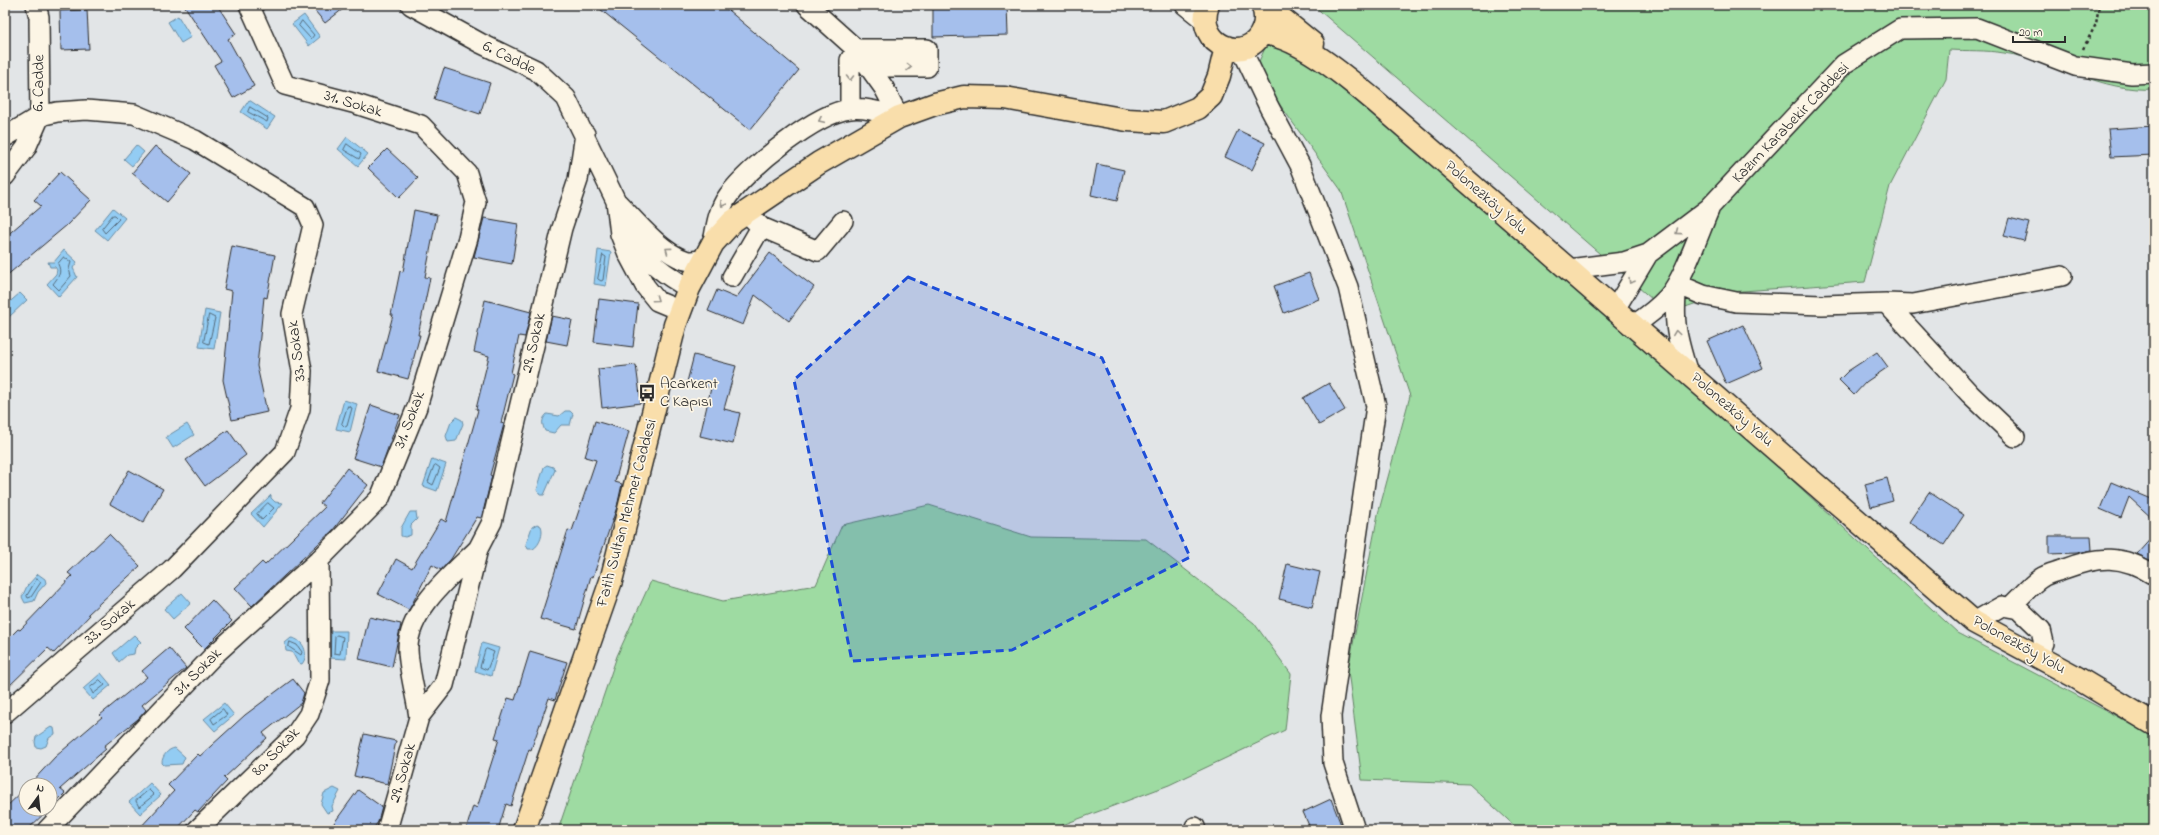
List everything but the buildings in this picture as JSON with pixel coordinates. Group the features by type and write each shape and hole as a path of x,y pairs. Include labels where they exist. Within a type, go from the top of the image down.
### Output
{"main road":[{"path":"1207,13 1206,28 1214,40 1234,48 1253,43 1262,33 1265,17 1262,5"},
{"path":"1265,5 1312,42 1330,65"},
{"path":"1262,33 1281,37 1330,65"},
{"name":"Fatih Sultan Mehmet Caddesi","path":"524,830 611,581 675,325 689,288 709,252 733,221 753,219 818,163 899,117 935,104 964,97 1005,98 1128,120 1164,122 1198,108 1211,96 1234,48"},
{"name":"Polonezköy Yolu","path":"1330,65 1687,370 1974,622 2037,656 2154,724"}],"street":[{"name":"6. Cadde","path":"5,176 26,148 40,116 39,25 36,5"},
{"name":"31. Sokak","path":"47,830 212,656 319,560 380,498 417,407 468,238 476,202 467,173 421,125 353,103 285,85 249,5"},
{"name":"6. Cadde","path":"411,5 467,36 536,70 566,98 616,201"},
{"path":"807,5 856,49 884,88 899,117"},
{"path":"1185,5 1207,13"},
{"name":"Kazım Karabekir Caddesi","path":"1709,208 1844,64 1900,29 1977,28 2075,66 2132,74 2154,73"},
{"path":"1234,48 1269,107 1300,165 1348,287 1376,406 1331,716 1333,763 1355,830"},
{"path":"856,49 927,49 927,67 870,67"},
{"path":"850,109 850,60 856,49"},
{"path":"616,201 651,236 673,254 686,260 709,252 719,211 728,196 756,166 810,125 850,109 864,109 899,117"},
{"name":"33. Sokak","path":"5,137 40,116 57,112 86,110 134,114 195,140 305,207 313,224 292,314 302,371 300,409 285,452 172,568 5,713"},
{"name":"29. Sokak","path":"387,830 419,717 444,685 478,549 492,522 562,228 578,180 584,134"},
{"path":"616,201 628,232 637,247 670,277 689,288"},
{"path":"616,201 620,234 628,254 645,286 657,301 681,311"},
{"path":"1569,269 1624,262 1648,254 1709,208"},
{"path":"1634,325 1657,308 1669,296 1677,284 1709,208"},
{"path":"732,277 753,219 818,251 843,221"},
{"path":"1615,309 1648,254"},
{"path":"1677,284 1703,295 1736,302 1822,305 1886,303 1913,304 2062,276"},
{"path":"1677,284 1674,313 1676,337 1687,370"},
{"path":"1886,303 1970,394 2015,437"},
{"name":"29. Sokak","path":"419,717 408,649 416,618 441,585 478,549"},
{"path":"2010,607 2042,577 2083,562 2102,558 2142,567 2154,575"},
{"name":"80. Sokak","path":"197,830 295,735 309,714 320,680 319,560"},
{"path":"1974,622 2002,606 2019,609 2041,630 2044,644 2037,656"}],"path":[{"path":"2075,66 2096,24 2099,5"}],"highlighted area":[{"path":"908,277 1102,358 1190,557 1012,650 852,661 794,380"}],"green space":[{"path":"1313,5 2154,5 2154,89 2135,89 2116,86 2041,62 2004,53 1949,50 1946,79 1890,186 1865,282 1729,292 1668,313"},
{"path":"1272,33 1561,267 1958,633 2154,736 2154,830 1519,830 1469,784 1362,780 1348,670 1378,514 1410,396 1341,190 1255,70"},
{"path":"929,505 1031,537 1146,539 1254,623 1291,674 1285,730 1169,785 1049,830 558,830 617,656 651,581 723,601 816,585 842,525"}],"water":[{"path":"304,15 320,37 309,46 292,24"},
{"path":"178,16 191,37 181,43 168,22"},
{"path":"249,100 275,117 267,129 241,112"},
{"path":"347,137 368,154 358,166 338,149"},
{"path":"136,145 144,152 132,166 124,159"},
{"path":"113,208 125,218 107,240 95,230"},
{"path":"64,250 77,262 73,268 77,277 59,297 47,284 56,274 57,270 55,267 50,267 48,262 54,262"},
{"path":"598,250 611,252 606,286 594,284"},
{"path":"20,293 27,300 9,317 5,313 5,306"},
{"path":"205,310 220,313 214,349 199,347"},
{"path":"344,400 357,404 350,432 336,429"},
{"path":"565,411 570,411 573,414 570,425 561,425 554,433 545,431 543,422 547,414 559,416"},
{"path":"456,417 462,420 463,424 456,441 448,442 446,436 451,422"},
{"path":"187,424 194,435 173,448 166,437"},
{"path":"432,459 446,464 437,491 423,486"},
{"path":"547,465 553,467 555,470 544,495 540,495 537,490 544,467"},
{"path":"271,495 271,498 275,502 283,503 263,527 251,514"},
{"path":"410,512 416,512 417,519 411,525 411,535 405,537 401,536 401,528"},
{"path":"537,524 541,526 542,529 541,539 538,545 533,549 528,549 526,544 532,527"},
{"path":"38,574 45,579 46,583 38,592 34,601 25,603 22,597 27,586"},
{"path":"182,593 191,603 173,619 164,609"},
{"path":"331,631 347,631 346,659 330,658"},
{"path":"134,635 141,642 135,648 134,654 127,655 119,662 113,653"},
{"path":"291,638 299,641 304,648 305,656 302,664 298,663 292,652 286,651 285,643"},
{"path":"482,643 499,648 491,676 475,671"},
{"path":"101,673 111,685 93,700 83,689"},
{"path":"224,703 234,715 215,731 204,719"},
{"path":"51,727 54,728 55,734 49,738 46,746 41,748 36,747 36,737"},
{"path":"175,748 185,757 182,764 164,765 162,760 164,755 168,751"},
{"path":"150,783 161,795 140,814 129,802"},
{"path":"334,788 340,791 332,806 333,811 327,813 321,804 324,793"}],"place":[{"name":"Acarkent C Kapısı","path":"647,393"}]}
